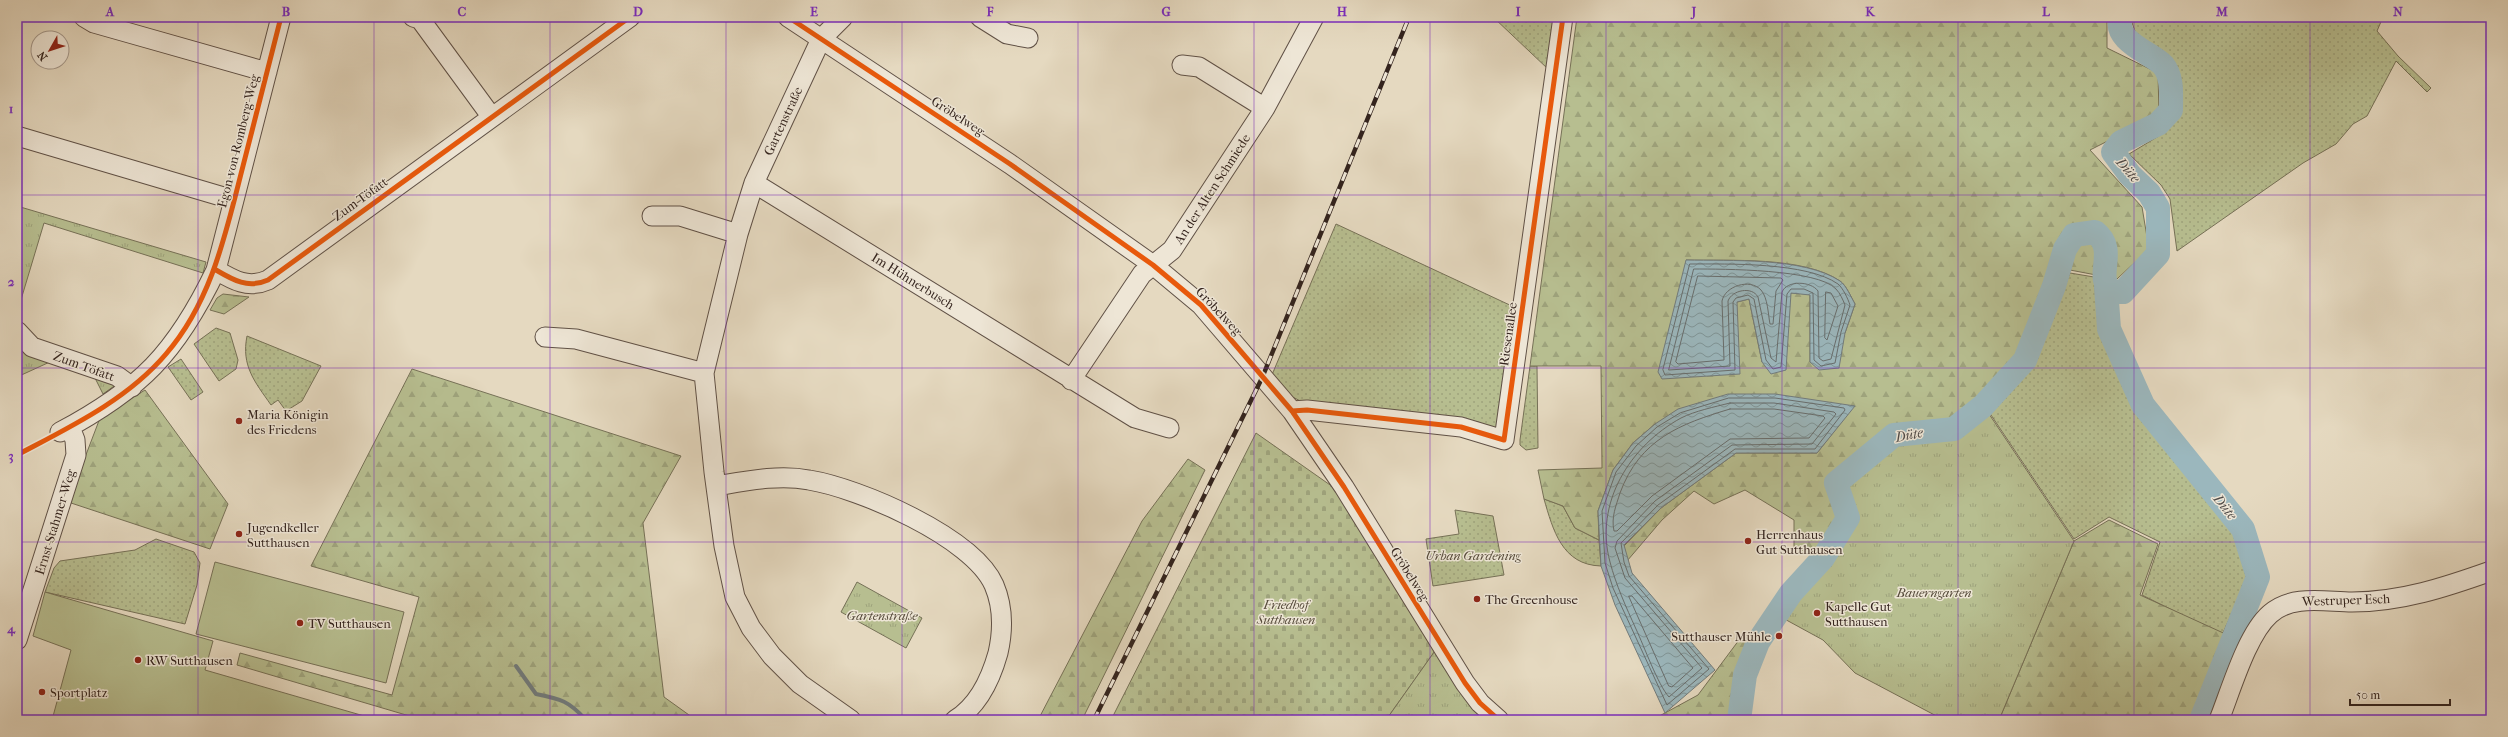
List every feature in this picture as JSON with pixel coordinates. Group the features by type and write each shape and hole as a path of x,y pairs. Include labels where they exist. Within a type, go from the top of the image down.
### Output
{"street":[{"name":"Egon-von-Romberg-Weg","path":"84,17 94,23 267,72"},
{"name":"Egon-von-Romberg-Weg","path":"216,270 282,17"},
{"path":"413,17 420,19 491,116"},
{"name":"Zum Töfatt","path":"216,270 234,280 247,284 258,284 268,280 491,116 630,17"},
{"name":"Gröbelweg","path":"788,17 1010,164 1154,265 1201,305 1292,411 1344,487 1465,682 1480,703 1499,720"},
{"name":"Gartenstraße","path":"843,17 821,39 754,182 738,234 704,373 724,546 735,597 750,628 772,656 795,679 850,720"},
{"path":"980,17 1007,34 1028,38"},
{"name":"An der Alten Schmiede","path":"1154,265 1172,250 1265,108 1314,17"},
{"name":"Riesenallee","path":"1292,411 1307,410 1461,427 1504,440 1563,17"},
{"path":"1182,65 1199,67 1265,108"},
{"name":"Egon-von-Romberg-Weg","path":"17,136 234,200"},
{"name":"Im Hühnerbusch","path":"754,182 1072,380 1136,418 1169,428"},
{"path":"652,216 680,216 738,234"},
{"path":"1072,380 1142,274 1154,265"},
{"path":"132,387 167,354 184,330 216,270"},
{"name":"Zum Töfatt","path":"17,331 32,347 117,376 132,387"},
{"path":"545,337 576,339 704,373"},
{"name":"Ernst-Stahmer-Weg","path":"17,640 76,455 75,440 65,430 132,387"},
{"path":"716,486 756,479 809,480 838,488 902,513 940,533 958,545 977,562 994,584 1001,610 1002,637 994,667 981,695 962,716 955,720"},
{"name":"Westruper Esch","path":"2219,720 2254,632 2270,613 2293,602 2307,600 2354,602 2425,593 2491,571"}],"green space":[{"path":"1493,17 1555,17 1548,69"},
{"path":"1577,17 2107,17 2107,48 2158,73 2159,115 2090,150 2142,207 2149,249 2117,279 2070,270 2033,340 1982,400 1953,425 1894,433 1833,481 1844,520 1818,559 1794,547 1794,520 1745,490 1714,504 1694,491 1662,520 1627,561 1624,546 1661,508 1736,453 1817,453 1854,406 1655,424 1633,443 1613,470 1598,511 1599,540 1575,528 1563,506 1544,499 1538,470 1602,468 1601,366 1530,366","holes":["1686,260 1744,260 1766,262 1807,267 1825,273 1842,283 1855,304 1845,333 1810,362 1810,294 1791,293 1762,362 1749,299 1737,302"]},
{"path":"2130,17 2383,17 2377,31 2398,56 2431,88 2427,92 2396,61 2367,116 2353,124 2336,144 2303,163 2177,251 2170,199 2161,185 2129,154 2167,131 2179,117 2181,80 2172,59 2136,34"},
{"path":"17,206 206,262 203,273 44,223 17,313"},
{"path":"1336,224 1514,307 1496,430 1310,406 1283,392 1271,377"},
{"path":"2070,273 2094,277 2099,333 2135,411 2234,533 2247,580 2222,635 2142,595 2160,542 2109,517 2074,539 1989,412 2035,364"},
{"path":"223,294 249,297 224,314 210,310 217,298"},
{"path":"17,318 40,342 131,374 103,394 94,376 52,361 17,377"},
{"path":"216,328 230,333 238,360 236,369 219,381 194,344"},
{"path":"247,336 321,366 302,401 286,411 278,400 271,405 255,381 248,365 246,356"},
{"path":"181,359 203,392 191,400 168,367"},
{"path":"1530,366 1537,366 1538,448 1526,450 1520,445 1520,440"},
{"path":"412,369 681,456 643,523 664,697 696,720 423,720 237,665 240,653 392,695 419,597 311,566"},
{"path":"145,390 228,504 210,549 68,502 100,418"},
{"name":"Bauerngarten","path":"1985,408 2074,541 1999,720 1944,720 1855,673 1823,640 1779,616 1793,594 1825,560 1852,518 1840,483 1896,439 1956,431"},
{"name":"Friedhof Sutthausen","path":"1256,433 1333,487 1437,648 1386,720 1111,720"},
{"path":"1188,459 1205,470 1082,720 1038,720 1142,521"},
{"path":"1544,499 1563,506 1575,528 1599,540 1601,566 1588,564 1568,553 1556,534"},
{"name":"Urban Gardening","path":"1455,510 1493,516 1504,575 1433,586 1426,539 1459,534"},
{"path":"2109,520 2158,544 2140,595 2254,647 2226,720 1999,720 2074,541"},
{"path":"156,539 194,552 200,563 197,585 185,624 45,592 54,568 60,561 135,550"},
{"name":"TV Sutthausen","path":"215,562 404,612 386,683 196,634"},
{"name":"Gartenstraße","path":"857,582 922,618 906,648 841,612"},
{"name":"RW Sutthausen","path":"45,592 213,641 205,670 378,720 52,720 71,650 33,636"},
{"path":"1742,636 1761,644 1746,720 1652,720 1698,695"},
{"path":"1437,648 1493,720 1386,720"}],"water":[{"path":"1686,260 1744,261 1787,264 1825,273 1840,281 1846,288 1855,304 1845,333 1839,368 1819,370 1810,362 1810,295 1791,293 1786,370 1771,374 1762,362 1749,299 1737,302 1740,374 1662,379 1658,372"},
{"path":"1728,394 1775,394 1855,406 1817,453 1736,453 1661,508 1624,545 1632,573 1715,670 1665,713 1615,605 1601,566 1598,511 1613,470 1633,443 1655,424 1678,409"}],"waterway":[{"name":"Düte","path":"1739,720 1745,675 1758,642 1791,593 1823,558 1848,518 1836,483 1894,435 1954,429 1983,406 2025,360 2054,286 2065,249 2074,235 2095,232 2102,239 2106,255 2105,279 2107,286 2112,292 2123,292 2158,254 2158,208 2149,193 2130,175 2113,152 2121,142 2158,124 2171,110 2170,81 2166,70 2158,60 2134,46 2127,40 2122,33 2120,25 2121,17"},
{"name":"Düte","path":"2106,287 2109,329 2143,405 2243,529 2258,577 2201,720"},
{"path":"516,666 536,694 558,699 564,702 575,709 586,720"}],"railway":[{"path":"1094,720 1262,378 1409,17"}],"cycle path":[{"path":"17,455 77,423 116,399 134,385 166,354 182,333 195,312 206,289 223,241 281,17"},
{"path":"216,270 241,282 254,284 268,280 630,17"},
{"path":"788,17 1010,164 1153,265 1201,305 1292,411 1344,487 1465,683 1480,703 1499,720"},
{"path":"1292,411 1307,410 1461,427 1504,440 1563,17"}],"place":[{"name":"Maria Königin des Friedens","path":"239,421"},
{"name":"Jugendkeller Sutthausen","path":"239,534"},
{"name":"Herrenhaus Gut Sutthausen","path":"1748,541"},
{"name":"The Greenhouse","path":"1477,599"},
{"name":"Kapelle Gut Sutthausen","path":"1817,613"},
{"name":"TV Sutthausen","path":"300,623"},
{"name":"Sutthauser Mühle","path":"1779,636"},
{"name":"RW Sutthausen","path":"138,660"},
{"name":"Sportplatz","path":"42,692"}]}
